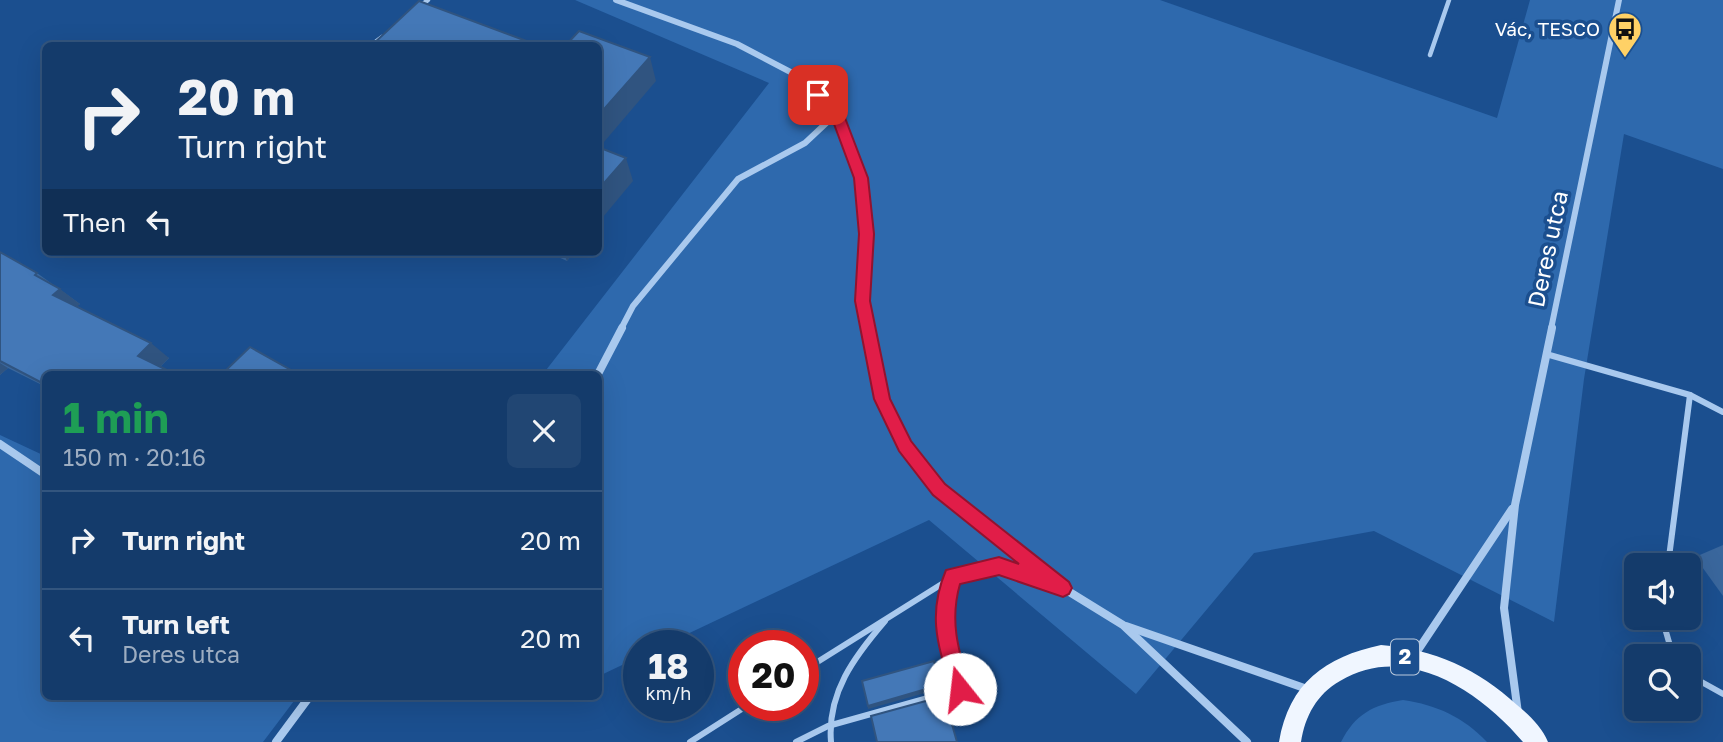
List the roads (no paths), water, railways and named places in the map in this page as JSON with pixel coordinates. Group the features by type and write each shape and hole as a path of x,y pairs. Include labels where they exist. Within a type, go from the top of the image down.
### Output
{"main road":[{"name":"2","path":"1290,742 1293,723 1310,690 1338,667 1374,656 1414,657 1455,671 1518,717 1537,742"}],"street":[{"path":"617,0 737,44 800,77 837,113 861,178 866,234 863,301 882,399 905,446 939,490 1063,588 1123,625 1247,742"},
{"name":"Deres utca","path":"1518,717 1504,608 1515,505 1619,0"},
{"path":"600,371 633,306 738,179 805,143 837,113"},
{"path":"0,444 42,472"},
{"path":"1414,657 1515,505"},
{"path":"1123,625 1310,690"},
{"path":"276,742 307,700"}],"lane":[{"path":"409,15 428,0"},
{"path":"1430,55 1449,0"},
{"path":"376,42 391,31"},
{"path":"1546,354 1690,396 1723,412"},
{"path":"1670,553 1690,396"},
{"path":"819,661 953,576 999,566 1063,588"},
{"path":"796,742 828,726 960,689 944,636 944,606 953,576"},
{"path":"831,742 828,726 837,692 856,653 890,616"},
{"path":"1701,682 1723,694"},
{"path":"690,742 728,718"}],"place":[{"name":"Vác, TESCO","path":"1625,59"}]}
